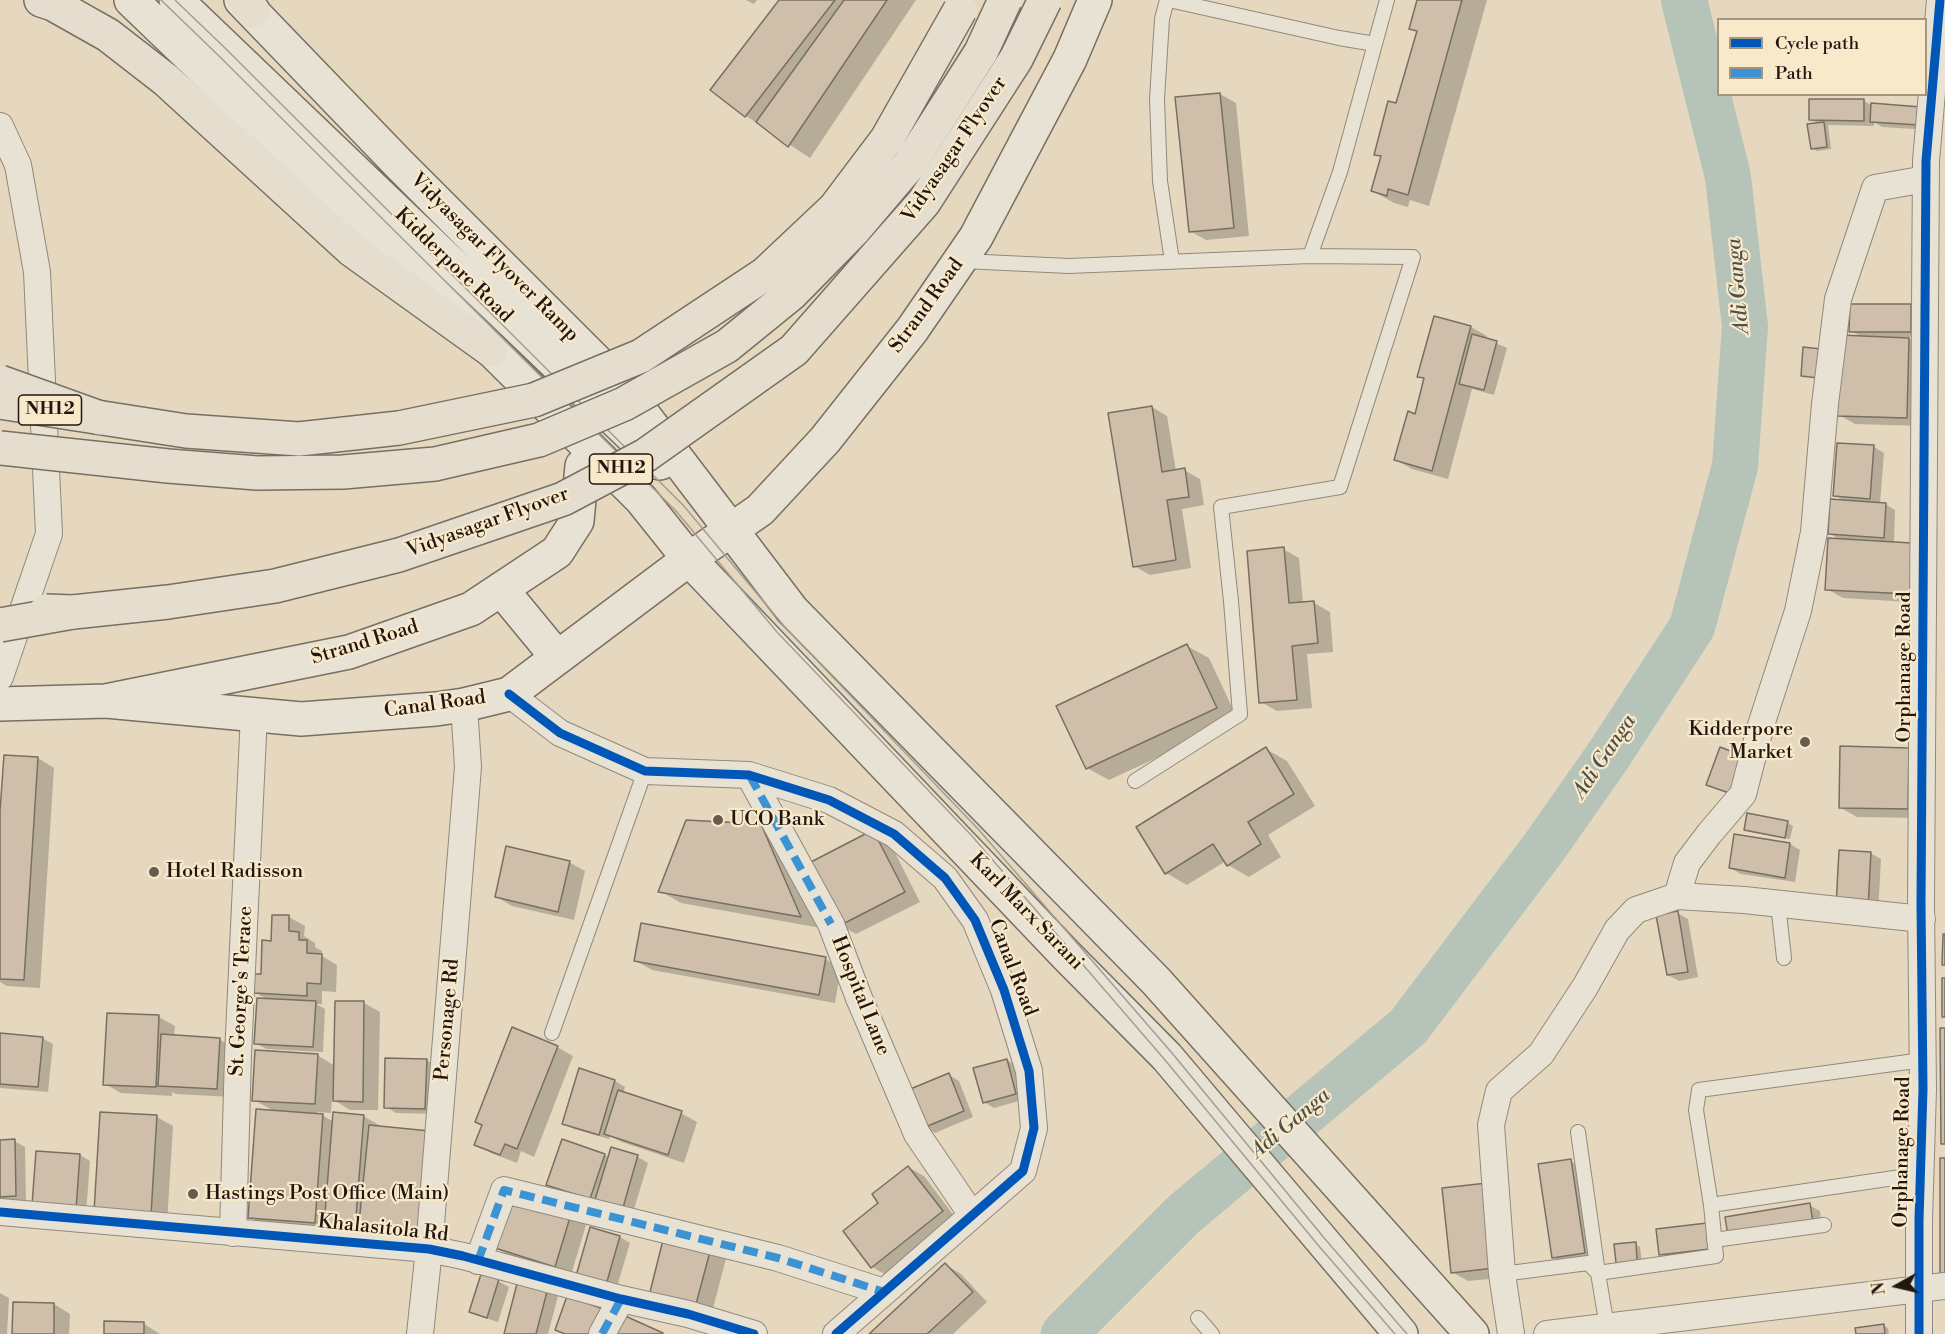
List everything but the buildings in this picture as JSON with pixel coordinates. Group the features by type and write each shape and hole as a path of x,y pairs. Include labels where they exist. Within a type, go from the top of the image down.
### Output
{"highway":[{"path":"41,0 53,4 108,35 166,81 352,250 491,350"},
{"path":"0,448 257,473 343,472 435,464 539,440 624,404 727,346 791,294 853,231 909,165 981,52 1005,0"},
{"name":"Vidyasagar Flyover","path":"0,610 73,612 168,602 275,586 399,555 563,499 646,455 794,350 902,228 924,202 1016,59 1045,0"},
{"name":"NH12","path":"0,402 186,431 299,439 399,428 534,400 641,356 765,274 835,208 887,139 960,10"},
{"path":"0,382 100,418"},
{"path":"0,625 73,612"}],"main road":[{"name":"Kidderpore Road","path":"130,0 375,234 641,499"},
{"name":"Kidderpore Road","path":"176,0 731,530"},
{"name":"Strand Road","path":"509,694 689,559 760,510 825,440 912,330 976,237 1070,59 1095,0"},
{"name":"Vidyasagar Flyover Ramp","path":"246,4 398,163 623,388 731,530"},
{"name":"Strand Road","path":"0,704 106,701 349,652 471,609 557,552 577,521 582,470 579,438"},
{"name":"Karl Marx Sarani","path":"641,499 689,559 1059,948 1167,1057 1401,1334"},
{"path":"731,530 792,610 1156,981 1472,1334"},
{"path":"501,589 557,657"},
{"name":"Canal Road","path":"106,701 301,718 464,705 509,694"},
{"path":"1156,981 1167,1057"}],"street":[{"name":"Orphanage Road","path":"1927,77 1940,0"},
{"name":"Orphanage Road","path":"1919,1334 1923,1060 1926,179 1924,96"},
{"path":"0,126 18,165 37,272 49,534 0,677"},
{"path":"1677,896 1687,864 1708,834 1743,794 1761,725 1798,611 1814,532 1825,404 1839,299 1875,188 1926,179"},
{"name":"Canal Road","path":"509,694 560,733 645,771 749,775 829,800 894,834 945,878 975,920 1004,990 1029,1071 1034,1128 1023,1171 836,1334"},
{"name":"Personage Rd","path":"420,1334 468,767 464,705"},
{"name":"St. George's Terace","path":"233,1233 238,1055 254,714"},
{"name":"Hospital Lane","path":"749,775 831,924 859,998 918,1134 972,1215"},
{"path":"1511,1334 1502,1274 1491,1125 1499,1091 1541,1054 1585,987 1617,930 1636,910 1677,896 1922,919"},
{"path":"478,1261 504,1190 778,1258 884,1292"},
{"name":"Khalasitola Rd","path":"0,1212 429,1249 688,1314 754,1334"},
{"path":"1547,1334 1945,1286"},
{"path":"602,1334 621,1299"}],"lane":[{"path":"1172,261 1160,181 1157,99 1162,19 1168,0 1375,44"},
{"path":"1310,256 1340,172 1387,0"},
{"path":"960,261 1068,266 1310,256 1413,257 1340,487 1221,507 1231,600 1239,714 1135,781"},
{"path":"552,1033 645,771"},
{"path":"1778,904 1784,958"},
{"path":"1598,1273 1716,1256 1711,1205 1696,1110 1699,1090 1923,1060"},
{"path":"1578,1132 1607,1327"},
{"path":"1711,1205 1921,1174"},
{"path":"1714,1240 1824,1225"},
{"path":"1502,1274 1588,1263 1598,1273"},
{"path":"1198,1318 1212,1334"}],"waterway":[{"name":"Adi Ganga","path":"1064,1334 1184,1214 1408,1027 1545,846 1608,756 1692,627 1735,466 1745,326 1728,177 1684,0"}],"tram line":[{"path":"161,0 676,511 777,632 972,836 1165,1060 1395,1334"},
{"path":"175,0 683,505 784,626 979,830 1172,1053 1325,1239 1407,1334"}],"marked path":[{"path":"750,776 831,924"},
{"path":"478,1261 504,1190 778,1258 884,1292"},
{"path":"602,1334 621,1299"}],"cycle path":[{"path":"1919,1334 1919,1220 1923,1089 1921,904 1926,161 1940,0"},
{"path":"509,694 560,733 645,771 749,775 829,800 894,834 945,878 975,920 1004,990 1029,1071 1034,1128 1023,1171 836,1334"},
{"path":"0,1212 429,1249 688,1314 754,1334"}],"place":[{"name":"Kidderpore Market","path":"1805,742"},
{"name":"UCO Bank","path":"718,820"},
{"name":"Hotel Radisson","path":"154,872"},
{"name":"Hastings Post Office (Main)","path":"193,1194"}]}
